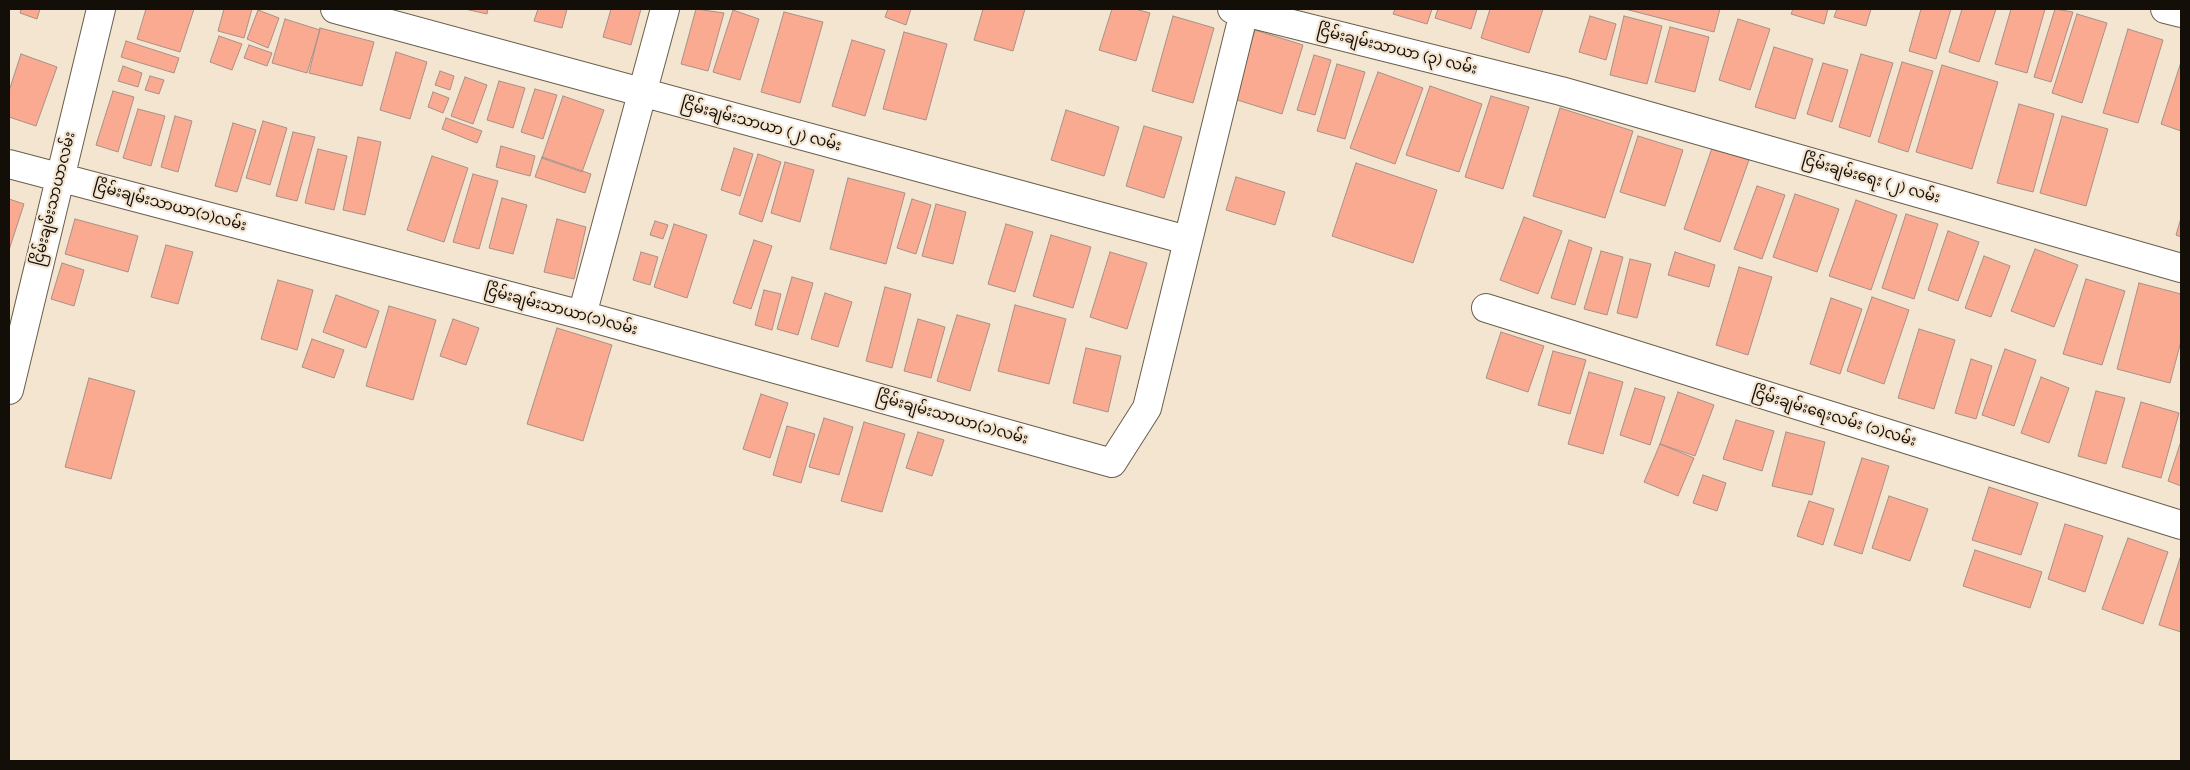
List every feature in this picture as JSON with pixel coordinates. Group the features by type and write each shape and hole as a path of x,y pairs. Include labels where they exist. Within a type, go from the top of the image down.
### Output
{"street":[{"name":"ငြိမ်းချမ်းသာယာလမ်း","path":"9,390 59,176 101,9"},
{"name":"ငြိမ်းချမ်းသာယာ (၂) လမ်း","path":"335,9 1187,240"},
{"path":"582,315 666,9"},
{"path":"2165,9 2181,14"},
{"path":"1187,240 1238,10"},
{"name":"ငြိမ်းချမ်းသာယာ (၃) လမ်း","path":"1238,10 1561,91"},
{"name":"ငြိမ်းချမ်းရေး (၂) လမ်း","path":"1561,91 2181,268"},
{"name":"ငြိမ်းချမ်းသာယာ(၁)လမ်း","path":"9,164 582,315 1112,463 1147,408 1187,240"},
{"name":"ငြိမ်းချမ်းရေးလမ်း (၁)လမ်း","path":"1486,308 2181,525"}],"building":[{"path":"21,9 40,9 37,19 20,13"},
{"path":"146,9 194,9 180,52 137,39"},
{"path":"224,9 252,9 244,38 218,31"},
{"path":"465,9 488,9 487,14"},
{"path":"538,9 567,9 562,28 534,21"},
{"path":"611,9 641,9 631,45 603,37"},
{"path":"696,9 724,13 708,71 681,64"},
{"path":"888,9 911,9 906,25 885,17"},
{"path":"983,9 1025,9 1013,51 974,40"},
{"path":"1112,9 1135,9 1150,13 1136,61 1099,50"},
{"path":"1395,9 1432,9 1427,24 1393,14"},
{"path":"1438,9 1477,9 1471,29 1435,18"},
{"path":"1490,9 1543,9 1529,53 1481,38"},
{"path":"1625,9 1720,9 1714,32"},
{"path":"1793,9 1828,9 1824,24 1791,14"},
{"path":"1837,9 1871,9 1866,26 1834,17"},
{"path":"1921,9 1951,9 1936,59 1909,51"},
{"path":"1962,9 1996,9 1979,62 1949,52"},
{"path":"2011,9 2045,9 2027,73 1995,64"},
{"path":"2055,9 2073,12 2051,82 2034,77"},
{"path":"258,10 279,18 268,48 247,39"},
{"path":"733,10 759,19 740,80 713,72"},
{"path":"784,12 823,22 800,103 761,92"},
{"path":"2077,14 2107,23 2082,103 2052,93"},
{"path":"1173,16 1214,28 1193,103 1152,91"},
{"path":"1590,16 1616,24 1606,60 1579,52"},
{"path":"1624,16 1662,26 1647,84 1610,75"},
{"path":"285,19 320,30 307,73 272,63"},
{"path":"1738,19 1770,29 1750,90 1719,80"},
{"path":"1670,27 1709,37 1695,92 1655,82"},
{"path":"320,28 374,42 362,86 309,73"},
{"path":"2128,29 2163,40 2138,123 2103,113"},
{"path":"1255,30 1303,45 1282,114 1234,99"},
{"path":"904,32 947,44 926,120 883,109"},
{"path":"219,36 242,44 232,70 210,62"},
{"path":"852,40 885,50 865,116 832,106"},
{"path":"126,41 179,58 174,73 121,57"},
{"path":"249,45 272,53 267,66 244,58"},
{"path":"1774,47 1813,59 1795,119 1755,107"},
{"path":"396,52 427,62 410,119 380,110"},
{"path":"21,54 57,67 36,126 9,117 9,91"},
{"path":"1861,54 1893,63 1870,137 1839,127"},
{"path":"1314,55 1331,60 1315,115 1297,110"},
{"path":"1902,62 1933,71 1908,152 1878,142"},
{"path":"2181,62 2181,131 2161,124"},
{"path":"1823,63 1848,70 1832,122 1807,114"},
{"path":"1337,64 1365,72 1345,139 1317,131"},
{"path":"1942,65 1998,82 1972,169 1916,152"},
{"path":"123,66 142,73 138,87 118,81"},
{"path":"440,71 454,76 450,90 435,85"},
{"path":"1378,72 1423,88 1395,164 1350,148"},
{"path":"150,76 164,80 159,94 145,90"},
{"path":"465,77 487,85 473,124 451,116"},
{"path":"499,81 525,88 513,128 487,120"},
{"path":"1430,86 1482,104 1459,172 1406,155"},
{"path":"535,89 557,95 543,139 521,132"},
{"path":"113,91 134,97 118,152 96,145"},
{"path":"433,92 449,98 443,113 428,107"},
{"path":"563,96 604,110 582,172 542,158"},
{"path":"1491,96 1529,107 1503,189 1465,177"},
{"path":"2019,104 2054,114 2033,192 1997,183"},
{"path":"1560,108 1633,131 1605,218 1533,196"},
{"path":"138,109 165,116 151,166 123,158"},
{"path":"1066,110 1119,127 1104,176 1051,160"},
{"path":"175,116 192,121 178,172 161,167"},
{"path":"2062,116 2108,129 2086,206 2040,193"},
{"path":"446,118 482,131 477,143 442,129"},
{"path":"263,121 287,128 270,185 246,178"},
{"path":"233,123 256,130 237,192 215,186"},
{"path":"1144,126 1182,137 1164,198 1126,186"},
{"path":"293,132 315,137 297,201 276,196"},
{"path":"1638,136 1683,150 1665,206 1620,192"},
{"path":"358,137 381,142 365,215 343,210"},
{"path":"501,146 535,156 530,176 496,167"},
{"path":"734,148 753,154 740,196 721,190"},
{"path":"1712,148 1749,160 1720,242 1684,229"},
{"path":"318,149 347,156 334,210 305,203"},
{"path":"758,154 781,162 762,222 739,214"},
{"path":"432,156 468,168 444,242 407,230"},
{"path":"542,157 591,174 585,193 535,177"},
{"path":"785,162 814,170 800,222 771,213"},
{"path":"1356,163 1437,190 1413,263 1332,236"},
{"path":"473,174 498,181 479,249 453,242"},
{"path":"1236,177 1285,192 1275,225 1226,210"},
{"path":"848,178 905,193 886,264 830,249"},
{"path":"1757,186 1785,195 1762,259 1734,249"},
{"path":"1795,194 1839,209 1817,272 1773,257"},
{"path":"502,198 527,205 513,254 489,248"},
{"path":"9,199 24,204 9,250"},
{"path":"912,199 931,205 916,254 897,248"},
{"path":"1856,200 1897,215 1871,290 1829,276"},
{"path":"936,204 966,212 953,264 922,256"},
{"path":"1906,214 1938,224 1914,299 1882,288"},
{"path":"1524,217 1562,231 1538,294 1500,280"},
{"path":"2181,218 2181,237 2176,235"},
{"path":"75,219 138,236 128,272 65,254"},
{"path":"557,219 586,227 574,279 544,272"},
{"path":"655,221 668,225 663,239 650,235"},
{"path":"674,224 707,235 687,298 654,287"},
{"path":"1006,224 1033,232 1015,292 988,284"},
{"path":"1948,231 1979,242 1958,301 1928,290"},
{"path":"1051,235 1091,247 1073,308 1033,296"},
{"path":"754,240 772,246 751,309 733,303"},
{"path":"1569,240 1592,248 1575,305 1551,298"},
{"path":"166,245 193,252 178,304 151,297"},
{"path":"2035,249 2078,265 2054,327 2011,311"},
{"path":"1601,251 1623,257 1607,315 1584,309"},
{"path":"641,252 658,257 650,285 633,280"},
{"path":"1110,252 1147,263 1127,329 1090,317"},
{"path":"1675,252 1715,265 1709,287 1668,275"},
{"path":"1984,256 2010,266 1991,317 1965,308"},
{"path":"1630,259 1651,264 1637,318 1617,313"},
{"path":"62,263 84,270 74,306 51,299"},
{"path":"1739,267 1772,277 1748,355 1716,345"},
{"path":"792,277 813,283 798,335 777,329"},
{"path":"2086,279 2125,291 2102,365 2063,354"},
{"path":"278,280 313,290 297,350 261,339"},
{"path":"2139,283 2181,294 2181,341 2170,383 2117,369"},
{"path":"885,287 911,294 892,368 866,361"},
{"path":"764,290 781,294 772,330 755,325"},
{"path":"825,293 852,302 838,347 811,339"},
{"path":"336,295 379,311 366,348 323,332"},
{"path":"1872,297 1909,310 1884,384 1847,371"},
{"path":"1831,298 1862,309 1840,374 1810,364"},
{"path":"1015,305 1066,319 1049,384 998,371"},
{"path":"389,306 436,320 413,400 366,386"},
{"path":"957,315 990,324 970,391 937,381"},
{"path":"453,319 479,328 466,365 440,356"},
{"path":"918,319 945,327 931,378 904,371"},
{"path":"557,328 612,345 583,441 527,424"},
{"path":"1919,329 1955,340 1934,409 1898,398"},
{"path":"1501,332 1544,346 1528,392 1486,378"},
{"path":"312,339 344,350 334,378 302,367"},
{"path":"1086,348 1121,356 1108,412 1073,403"},
{"path":"2005,349 2036,360 2014,426 1982,415"},
{"path":"1553,351 1586,360 1570,414 1538,405"},
{"path":"1971,359 1992,366 1976,419 1955,413"},
{"path":"1589,372 1623,382 1603,454 1568,444"},
{"path":"2041,377 2069,388 2049,443 2021,433"},
{"path":"89,378 135,391 111,479 65,467"},
{"path":"1635,388 1665,397 1650,445 1620,435"},
{"path":"2096,391 2125,398 2106,464 2078,456"},
{"path":"1678,392 1714,405 1695,456 1660,444"},
{"path":"761,394 788,403 770,458 743,449"},
{"path":"2141,402 2179,413 2161,478 2122,467"},
{"path":"824,418 853,427 839,475 809,467"},
{"path":"1736,420 1774,431 1762,471 1723,459"},
{"path":"864,422 905,434 882,512 841,501"},
{"path":"787,426 815,434 801,483 773,475"},
{"path":"918,432 944,440 932,476 906,468"},
{"path":"1786,432 1825,442 1812,495 1772,486"},
{"path":"2181,441 2181,486 2168,481"},
{"path":"1660,444 1694,458 1678,496 1644,482"},
{"path":"1862,458 1889,466 1862,554 1834,545"},
{"path":"1703,475 1726,483 1717,511 1693,503"},
{"path":"1989,487 2038,503 2021,555 1972,540"},
{"path":"1889,496 1928,509 1910,561 1872,548"},
{"path":"1809,501 1834,509 1823,545 1797,536"},
{"path":"2065,524 2103,536 2085,592 2048,579"},
{"path":"2128,538 2168,552 2143,624 2102,609"},
{"path":"1975,550 2042,572 2030,608 1963,586"},
{"path":"2181,558 2181,632 2159,625"}]}
